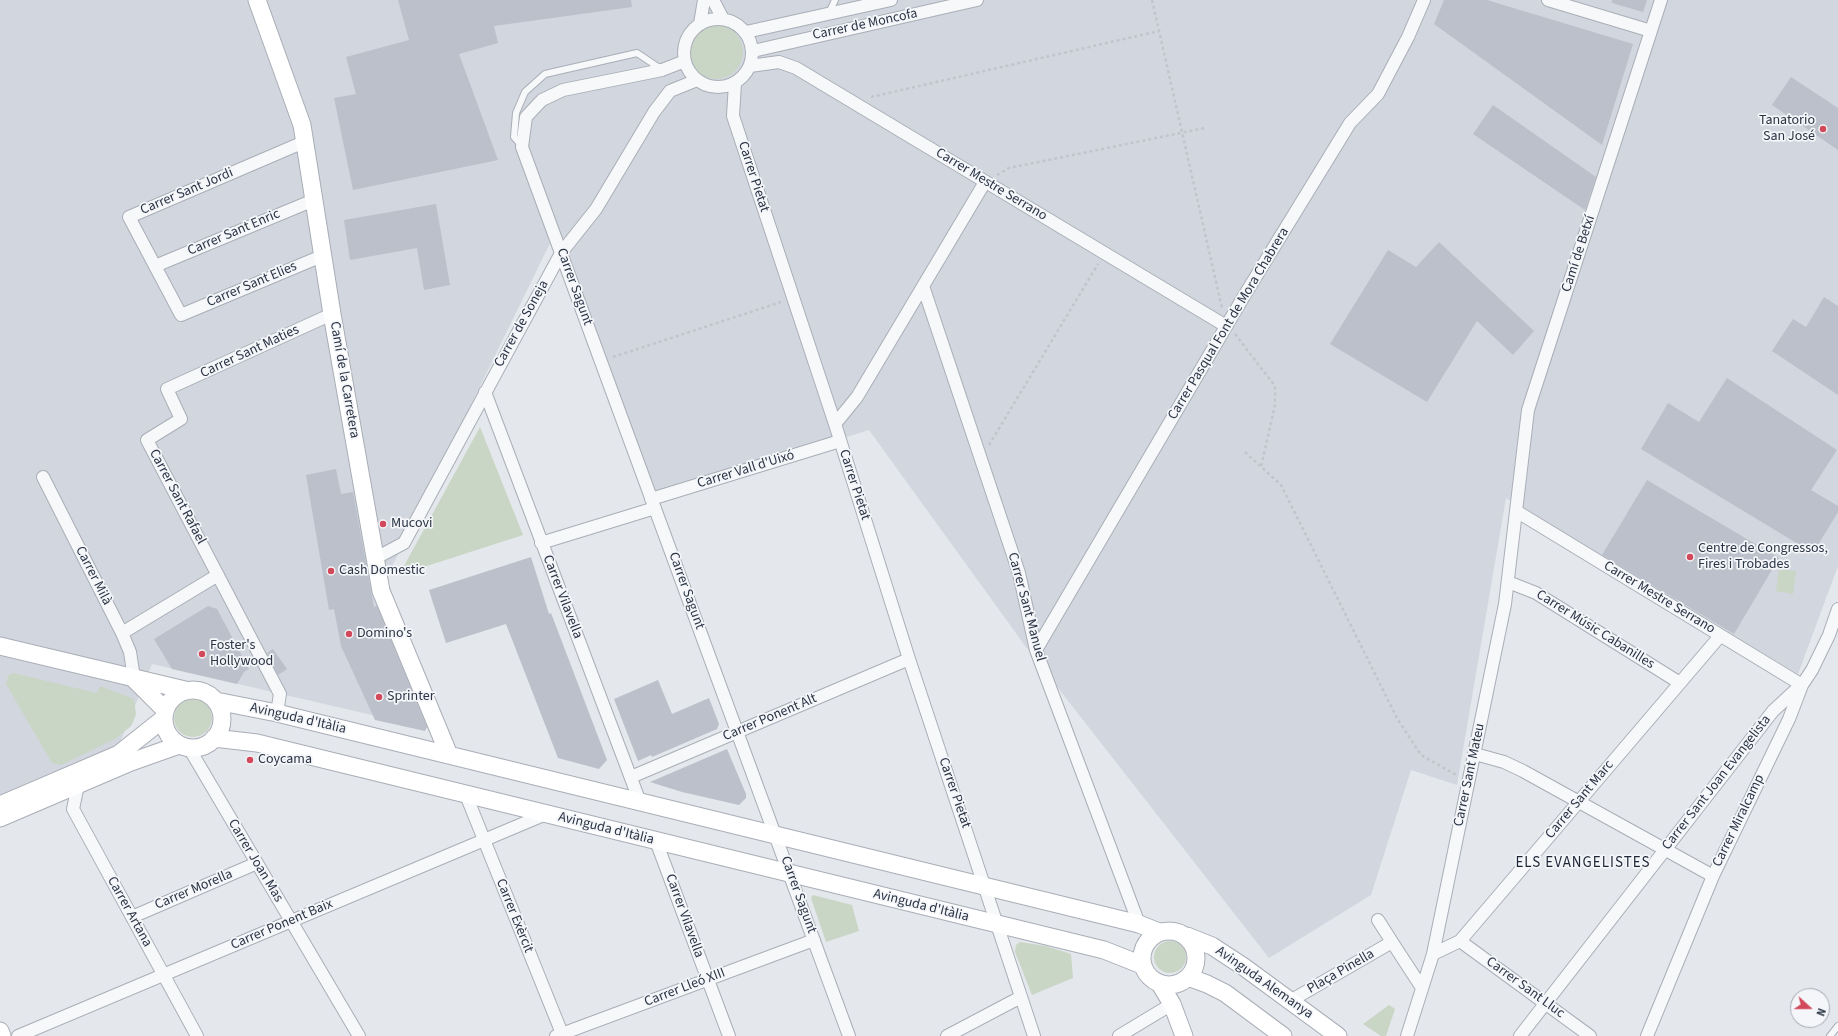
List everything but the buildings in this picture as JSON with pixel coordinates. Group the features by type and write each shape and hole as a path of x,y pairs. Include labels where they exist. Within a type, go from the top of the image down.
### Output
{"main road":[{"name":"Camí de la Carretera","path":"257,0 302,125 322,256 374,559 381,591 449,755"},
{"path":"0,646 184,690 202,690 210,694 216,701 221,710 222,720 220,730 214,738 207,744 198,748 184,746 131,762 0,818"},
{"path":"134,678 164,714 168,734 184,746"},
{"path":"0,805 119,754 164,714 169,701 184,690"},
{"name":"Avinguda d'Itàlia","path":"216,701 277,713 985,886 1139,924 1159,932"},
{"name":"Avinguda d'Itàlia","path":"214,738 257,743 1104,950 1142,965"},
{"path":"1173,930 1187,936 1193,943 1196,956 1194,970 1188,977 1175,984 1160,984 1152,980 1142,965 1141,957 1146,942 1159,932 1173,930"},
{"name":"Avinguda Alemanya","path":"1187,936 1212,946 1338,1036"},
{"path":"1188,977 1225,993 1283,1036"},
{"path":"1160,984 1172,1004 1184,1036"},
{"path":"0,1031 2,1036"}],"street":[{"path":"700,24 704,0"},
{"path":"713,0 724,19"},
{"name":"Carrer de Moncofa","path":"746,32 891,0"},
{"name":"Carrer de Moncofa","path":"753,50 977,0"},
{"name":"Carrer Pasqual Font de Mora Chabrera","path":"1036,650 1226,326 1350,123 1378,94 1408,37 1424,0"},
{"path":"1548,0 1651,31"},
{"name":"Camí de Betxí","path":"1516,511 1528,410 1661,0"},
{"path":"712,19 724,19 736,23 746,32 753,50 750,66 744,76 735,83 726,87 716,87 706,85 697,80 690,72 685,61 684,50 692,31 700,24 712,19"},
{"path":"522,147 526,117 542,100 563,90 662,70 685,61"},
{"name":"Carrer Mestre Serrano","path":"750,66 779,62 796,68 1226,326"},
{"name":"Carrer de Soneja","path":"374,559 404,543 561,253 596,209 654,112 670,91 697,80"},
{"name":"Carrer Pietat","path":"735,83 733,116 835,424 909,659 985,886"},
{"name":"Carrer Sant Jordi","path":"182,315 129,217 304,142"},
{"name":"Carrer Sagunt","path":"522,147 849,1036"},
{"path":"835,424 857,397 985,182"},
{"name":"Carrer Sant Enric","path":"155,266 314,200"},
{"name":"Carrer Sant Elies","path":"182,315 322,256"},
{"name":"Carrer Sant Manuel","path":"923,286 1019,573 1036,650 1139,924"},
{"name":"Carrer Sant Maties","path":"167,389 332,314"},
{"name":"Carrer Sant Rafael","path":"167,389 181,419 147,440 280,694 277,713"},
{"name":"Carrer Vilavella","path":"485,392 640,802"},
{"name":"Carrer Vall d'Uixó","path":"541,543 653,503 840,442"},
{"name":"Carrer Milà","path":"43,476 122,633 130,652 134,678"},
{"name":"Carrer Mestre Serrano","path":"1516,511 1802,685"},
{"name":"Carrer Sant Mateu","path":"1407,1036 1433,954 1475,754 1505,604 1516,511"},
{"path":"122,633 218,575"},
{"name":"Carrer Músic Cabanilles","path":"1508,582 1536,593 1680,683"},
{"name":"Carrer Miralcamp","path":"1647,1036 1712,876 1789,719 1802,685 1812,670 1829,635 1838,609"},
{"name":"Carrer Sant Marc","path":"1433,954 1460,941 1720,636"},
{"name":"Carrer Ponent Alt","path":"631,778 909,659"},
{"name":"Carrer Sant Joan Evangelista","path":"1520,1036 1773,711 1802,685"},
{"name":"Carrer Joan Mas","path":"184,746 257,863 359,1036"},
{"path":"1475,754 1504,762 1523,771 1712,876"},
{"name":"Carrer Artana","path":"78,785 73,809 197,1036"},
{"name":"Carrer Exèrcit","path":"466,795 561,1035"},
{"name":"Carrer Ponent Baix","path":"18,1036 546,814"},
{"name":"Carrer Vilavella","path":"656,841 729,1036"},
{"name":"Carrer Morella","path":"132,916 257,863"},
{"name":"Avinguda d'Itàlia","path":"985,886 997,924"},
{"path":"1378,920 1422,988"},
{"path":"997,924 1034,1036"},
{"name":"Carrer Lleó XIII","path":"561,1035 814,940"},
{"name":"Carrer Sant Lluc","path":"1460,941 1590,1036"},
{"name":"Plaça Pinella","path":"1290,1001 1392,942"},
{"path":"948,1036 1021,997"},
{"path":"1119,1036 1172,1004"}],"lane":[{"path":"829,14 835,0"},
{"path":"522,147 514,137 516,113 525,92 545,74 637,53 662,70"},
{"path":"1830,1036 1838,1026"}],"path":[{"path":"1152,0 1226,326 1239,338 1275,386 1275,405 1262,467"},
{"path":"852,102 1159,31"},
{"path":"985,182 1009,168 1204,128"},
{"path":"981,458 1105,253"},
{"path":"601,361 793,298"},
{"path":"1245,452 1281,485 1398,720 1421,755 1469,782"}],"shaded area":[{"path":"0,0 1838,0 1838,566 1798,674 1506,498 1457,785 1411,770 1371,895 1269,958 1026,647 869,430 658,496 554,235 378,595 428,728 152,664 119,745 0,796"}],"green space":[{"path":"716,25 726,27 735,33 741,42 743,52 741,62 735,71 726,77 716,79 706,77 697,71 691,62 689,52 691,42 697,33 706,27"},
{"path":"480,427 523,535 399,575"},
{"path":"1779,569 1796,571 1793,594 1776,591"},
{"path":"13,673 97,693 100,686 134,699 136,714 134,720 131,726 115,739 61,765 52,763 6,684 8,676"},
{"path":"193,699 206,705 212,718 206,731 193,737 180,731 174,718 180,705"},
{"path":"813,895 852,905 859,931 826,942 811,898"},
{"path":"1167,941 1173,941 1182,945 1186,957 1182,969 1173,973 1167,973 1158,969 1154,960 1154,954 1158,945"},
{"path":"1020,942 1046,946 1071,954 1073,978 1032,995 1015,952 1016,945"},
{"path":"1389,1005 1395,1009 1386,1036 1381,1036 1363,1024"}],"place":[{"name":"Tanatorio San José","path":"1823,129"},
{"name":"Mucovi","path":"383,524"},
{"name":"Centre de Congressos, Fires i Trobades","path":"1690,557"},
{"name":"Cash Domestic","path":"331,571"},
{"name":"Domino's","path":"349,634"},
{"name":"Foster's Hollywood","path":"202,654"},
{"name":"Sprinter","path":"379,697"},
{"name":"Coycama","path":"250,760"}],"district":[{"name":"ELS EVANGELISTES","path":"1583,864"}]}
